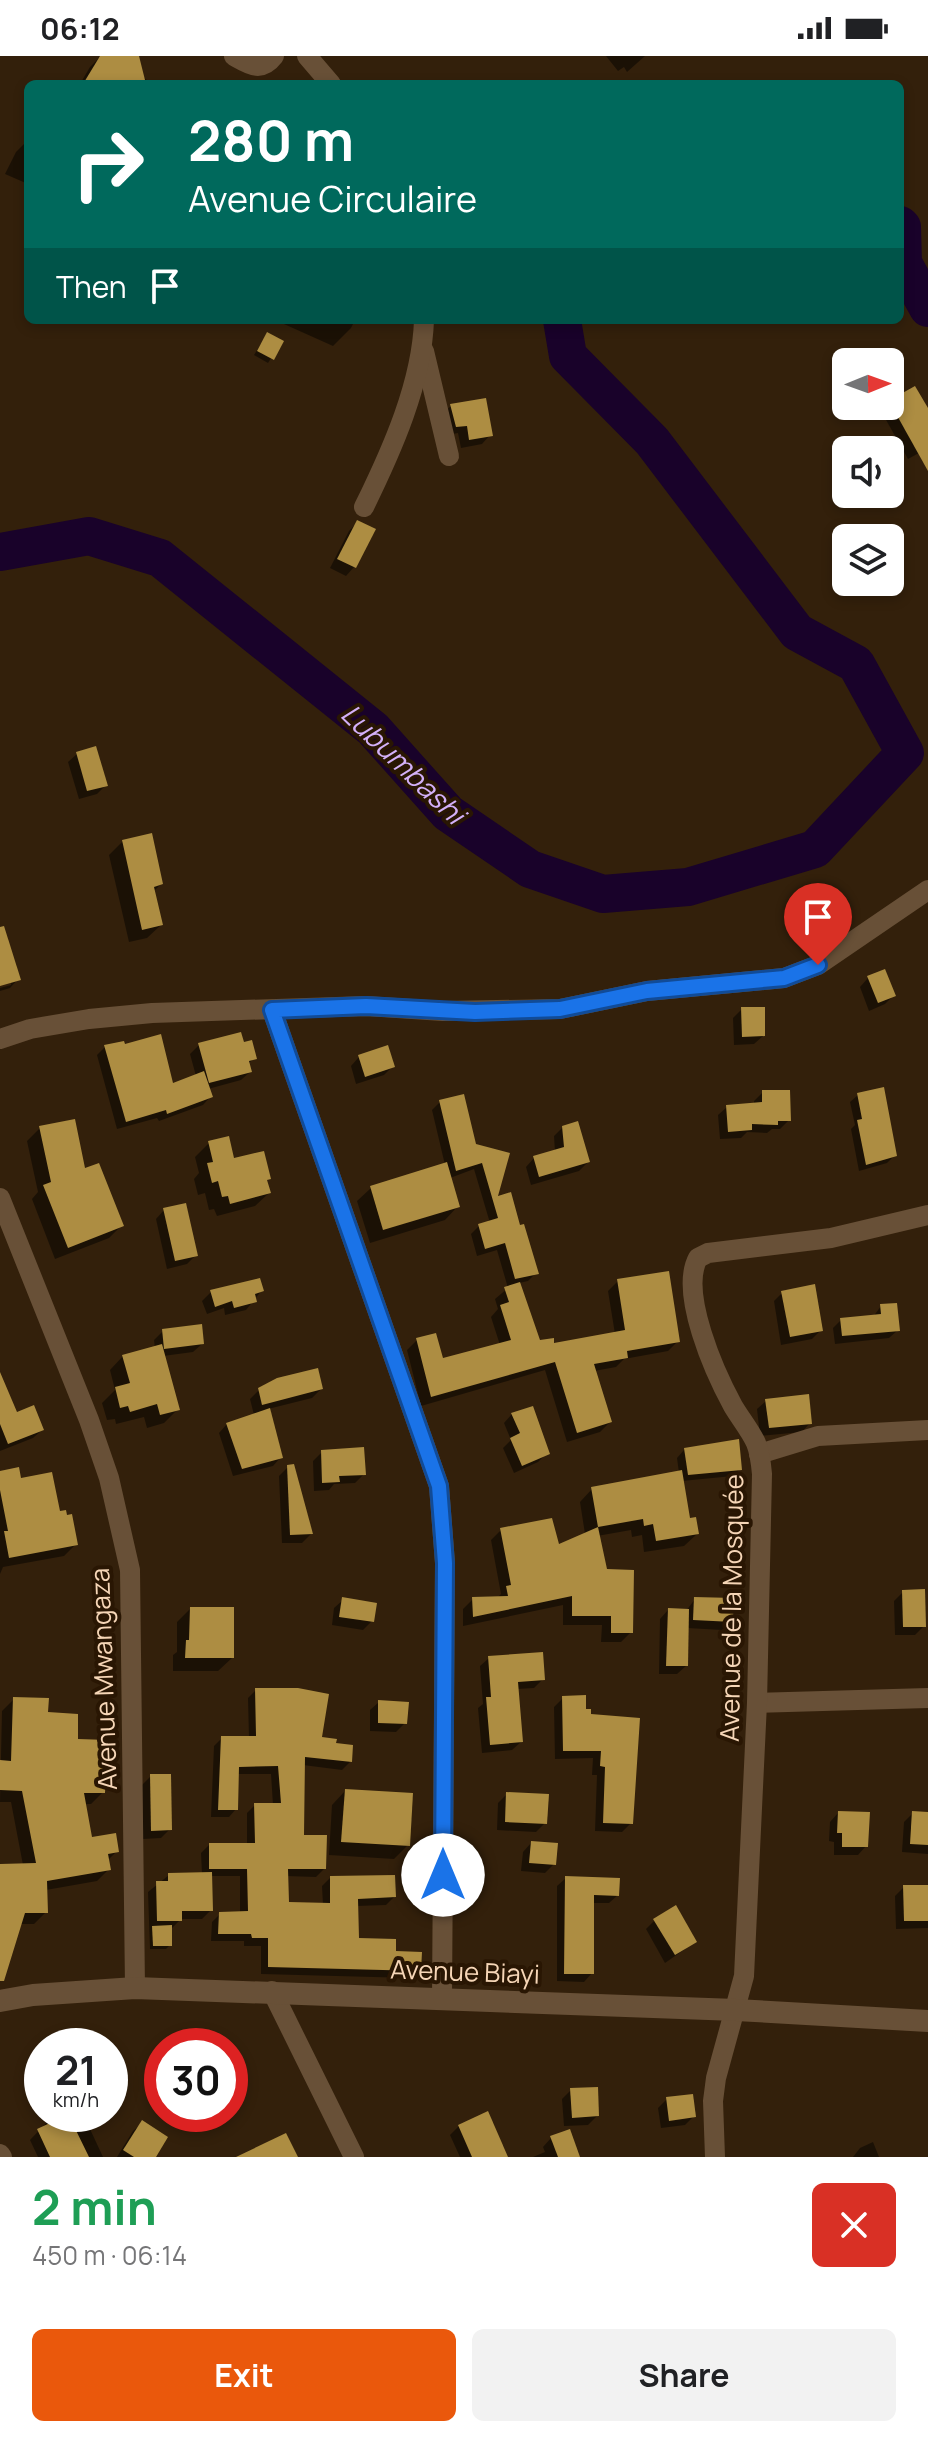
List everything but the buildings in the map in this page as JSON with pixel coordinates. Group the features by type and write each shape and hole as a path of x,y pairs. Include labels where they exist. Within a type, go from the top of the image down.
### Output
{"street":[{"path":"234,56 256,68 267,62"},
{"path":"307,56 328,80"},
{"path":"364,507 393,447 423,348 424,324"},
{"path":"423,348 449,456"},
{"path":"0,1039 30,1029 152,1013 366,1006 459,1012 560,1009 647,991 784,978 818,965 928,890"},
{"path":"272,1010 439,1486 445,1563 442,2000"},
{"name":"Avenue Mwangaza","path":"0,1198 89,1420 109,1478 130,1570 135,1988"},
{"name":"Avenue de la Mosquée","path":"715,2157 713,2101 716,2078 744,1976 757,1703 762,1474 753,1438 722,1383 706,1343 692,1293 691,1276 698,1258 720,1251 831,1238 928,1215"},
{"path":"759,1454 818,1436 928,1430"},
{"path":"757,1703 928,1698"},
{"name":"Avenue Biayi","path":"0,2001 33,1995 135,1988 736,2010 928,2021"},
{"path":"272,1991 354,2157"}],"waterway":[{"name":"Lubumbashi","path":"904,265 928,308"},
{"name":"Lubumbashi","path":"0,552 89,536 160,558 373,729 448,813 530,869 603,894 688,887 815,849 905,753 856,664 797,632 652,441 568,356 563,324"}],"route":[{"path":"443,1875 445,1563 439,1486 272,1010 366,1006 475,1012 560,1009 647,991 784,978 818,965"}]}
